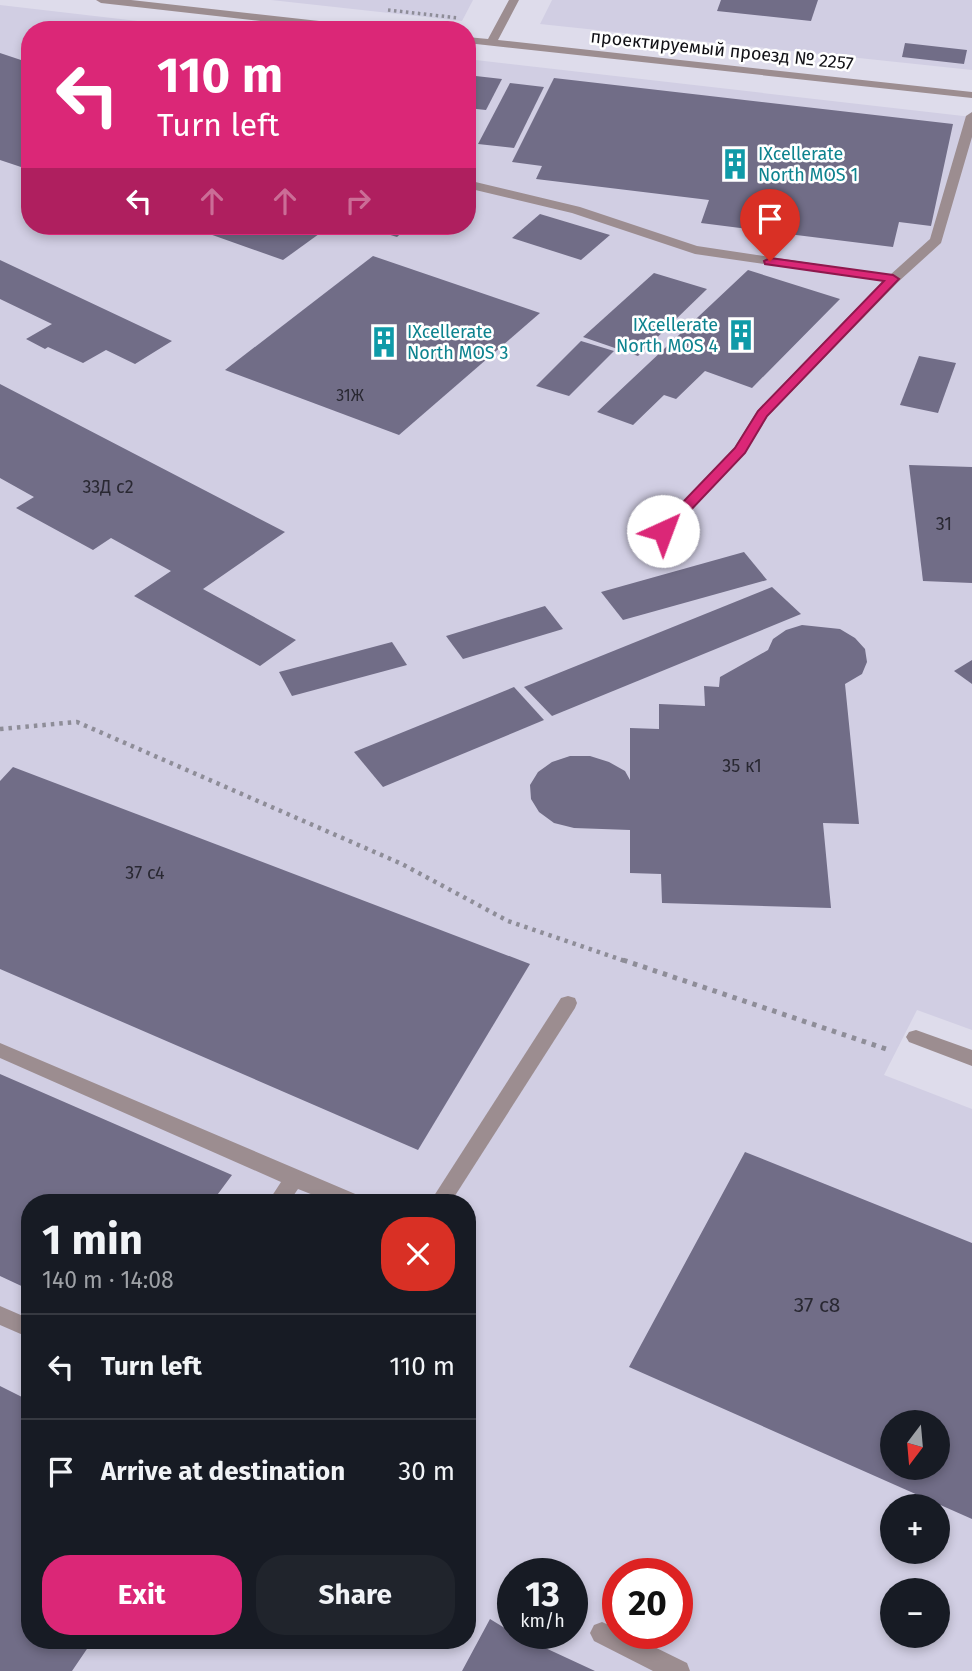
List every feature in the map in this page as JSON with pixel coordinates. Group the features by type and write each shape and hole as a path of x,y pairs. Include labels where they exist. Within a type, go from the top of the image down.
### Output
{"street":[{"path":"101,0 171,4 303,21"},
{"path":"491,43 514,0"},
{"name":"проектируемый проезд № 2257","path":"476,41 972,95"},
{"path":"663,531 740,450 762,414 893,279 936,240 972,116"},
{"path":"476,186 576,210 695,250 893,279"},
{"path":"445,1194 568,1003"},
{"path":"916,1037 972,1058"},
{"path":"0,1050 332,1194"},
{"path":"284,1194 294,1179"},
{"path":"0,1315 21,1325"},
{"path":"635,1649 678,1671"}],"path":[{"path":"0,729 77,722 402,863 508,921 896,1052"}],"shaded area":[{"path":"271,0 473,0 462,21"},
{"path":"552,0 972,0 972,70 540,24"},
{"path":"0,5 138,21 21,21 21,235 476,235 476,60 972,117 972,1030 917,1010 884,1075 972,1109 972,1671 0,1671"}],"building":[{"path":"721,0 818,0 811,21 717,11"},
{"path":"905,43 967,50 964,64 902,57"},
{"path":"0,53 21,60 21,167 0,160"},
{"path":"476,76 502,79 486,110 476,109"},
{"name":"IXcellerate North MOS 1","path":"554,78 953,124 931,226 899,222 893,247 701,223 709,200 536,179 542,166 512,162"},
{"path":"510,83 544,87 514,148 478,144"},
{"path":"540,214 610,235 581,260 512,238"},
{"path":"212,235 318,235 283,260"},
{"name":"IXcellerate North MOS 3","path":"373,256 540,313 399,435 225,370"},
{"path":"0,260 172,341 135,364 106,350 83,363 48,347 45,349 26,339 52,324 0,299"},
{"name":"IXcellerate North MOS 4","path":"748,270 840,299 752,388 705,371 676,399 664,395 633,425 597,412"},
{"path":"654,273 707,289 638,356 583,337"},
{"path":"581,341 614,351 569,396 536,386"},
{"path":"919,356 956,363 938,413 900,405"},
{"path":"0,384 285,532 203,589 296,640 260,666 134,596 171,571 111,538 93,550 16,508 34,497 0,478"},
{"path":"909,465 972,467 972,583 923,581"},
{"path":"744,552 767,580 623,620 601,592"},
{"path":"772,587 801,614 552,716 524,687"},
{"path":"545,606 563,629 463,659 446,636"},
{"path":"802,625 840,629 855,638 865,649 867,662 862,674 845,684 859,824 823,823 831,908 662,903 661,874 630,873 630,830 574,828 554,823 539,812 531,799 530,785 538,772 552,762 570,756 590,756 625,771 630,780 630,728 659,729 659,704 705,706 704,686 719,687 720,677 768,650 773,639 786,630"},
{"path":"392,642 407,665 292,696 279,672"},
{"path":"972,660 972,684 954,671"},
{"path":"514,687 544,720 383,787 354,752"},
{"path":"13,767 530,964 418,1150 0,969 0,781"},
{"path":"0,1074 232,1175 218,1194 21,1194 21,1286 0,1276"},
{"path":"745,1152 972,1243 972,1519 950,1509 950,1494 916,1494 884,1480 950,1480 950,1410 880,1410 880,1478 629,1367"},
{"path":"0,1386 21,1396 21,1649 87,1649 72,1671 0,1671"},
{"path":"490,1619 497,1623 497,1649 548,1649 595,1671 462,1671"}],"place":[{"name":"IXcellerate North MOS 1","path":"735,164"},
{"name":"IXcellerate North MOS 4","path":"741,335"},
{"name":"IXcellerate North MOS 3","path":"384,342"}],"route":[{"path":"663,531 740,450 762,414 893,279 770,261"}]}
